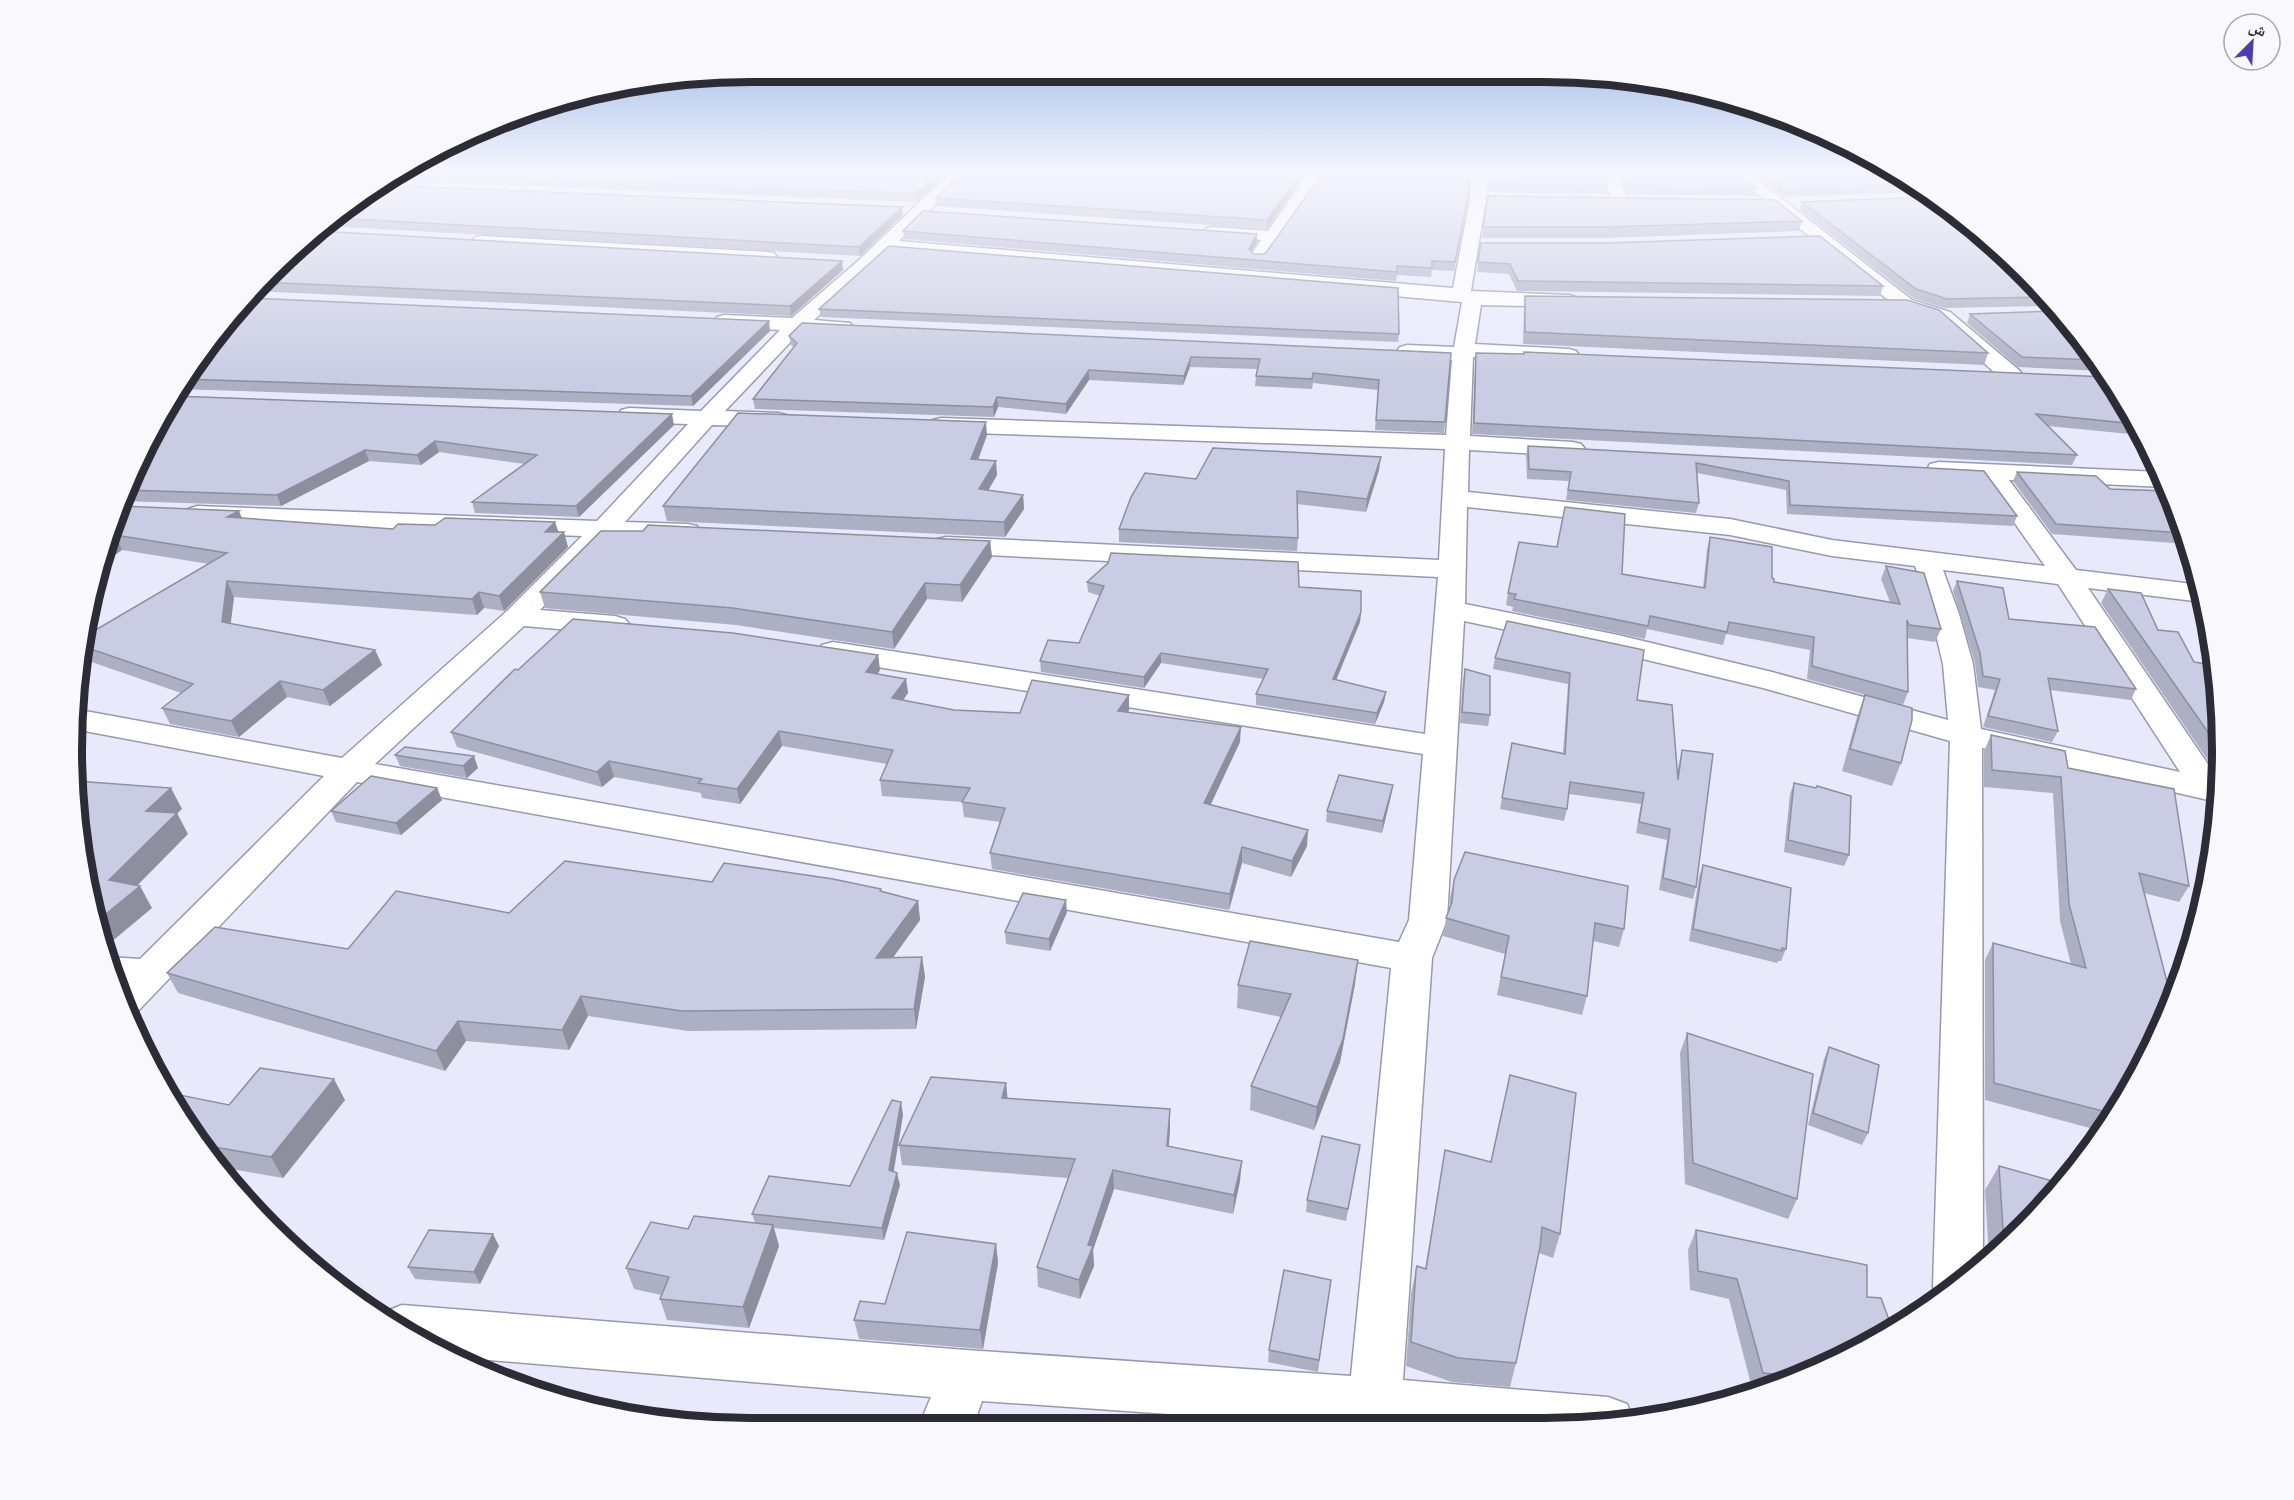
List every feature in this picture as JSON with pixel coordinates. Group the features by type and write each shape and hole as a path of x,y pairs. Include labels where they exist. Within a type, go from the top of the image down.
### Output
{"street":[{"path":"486,241 784,258"},
{"path":"129,981 349,770 517,617 605,528 706,418 796,325 888,241"},
{"path":"1246,275 1268,241"},
{"path":"1375,1403 1412,958 1428,920 1442,747 1466,297 1477,241"},
{"path":"1826,241 1905,304"},
{"path":"884,245 1246,275 1466,297 1591,301"},
{"path":"842,262 865,264"},
{"path":"1870,303 1905,304 1943,316 1966,316"},
{"path":"1943,316 2012,376"},
{"path":"700,320 867,328"},
{"path":"1391,351 1594,356"},
{"path":"1976,374 2033,377"},
{"path":"611,414 801,421"},
{"path":"921,425 1458,442 1600,450"},
{"path":"1919,468 2154,480"},
{"path":"1990,471 2210,786"},
{"path":"1455,498 1730,527 1832,548 2193,593"},
{"path":"177,513 712,534"},
{"path":"926,544 1451,569"},
{"path":"1926,560 1945,614 1958,664 1966,735 1958,1273"},
{"path":"1450,610 1618,644 1772,681 1966,735 2210,789"},
{"path":"517,617 645,627"},
{"path":"806,647 1442,747"},
{"path":"83,721 1412,958"},
{"path":"421,1331 966,1375 1375,1403 1525,1418"},
{"path":"949,1418 966,1375"}],"building":[{"path":"318,241 493,241 842,261 790,306 274,283"},
{"path":"750,241 865,241 859,247"},
{"path":"1023,241 1253,241 1249,249 1253,254 1265,254 1274,241 1459,241 1455,262 1432,261 1432,268 1397,266 1397,272"},
{"path":"1826,241 1883,286 1518,281 1510,264 1478,262 1481,243"},
{"path":"1853,241 1976,241 2034,297 1947,299 1916,289"},
{"path":"889,246 1398,288 1399,334 819,309"},
{"path":"1525,296 1907,300 1939,310 1988,353 1525,332"},
{"path":"259,299 769,321 691,396 195,379 220,344"},
{"path":"2047,311 2085,360 2022,357 1970,314"},
{"path":"802,323 1451,353 1445,422 1376,420 1379,380 1313,373 1312,379 1256,376 1260,359 1191,357 1184,376 1089,370 1066,404 997,397 993,407 753,399 797,343 789,336"},
{"path":"1524,352 2097,377 2126,423 2036,414 2077,455 1474,423 1476,353 1524,354"},
{"path":"184,396 672,414 576,506 472,502 537,455 435,441 417,455 365,450 277,495 135,490 151,455"},
{"path":"738,413 986,422 971,459 996,461 979,489 1023,495 1004,522 663,506"},
{"path":"1528,446 1984,471 2017,516 1790,505 1789,481 1696,463 1699,503 1568,490 1571,472 1529,469"},
{"path":"1213,448 1381,457 1367,499 1297,491 1298,538 1119,529 1131,497 1145,473 1196,479"},
{"path":"2017,472 2096,476 2110,489 2159,491 2175,532 2056,524"},
{"path":"129,506 239,511 227,517 393,529 398,524 435,525 445,518 555,522 545,532 564,532 499,596 479,592 472,599 227,581 222,622 375,650 323,690 280,681 231,721 162,708 193,684 90,649 93,631 227,553 118,535"},
{"path":"1565,507 1625,514 1622,574 1705,588 1710,537 1772,547 1774,582 1900,604 1886,566 1924,573 1941,629 1909,625 1907,620 1908,692 1812,666 1814,637 1729,622 1727,632 1650,616 1648,626 1514,599 1516,594 1508,593 1519,542 1557,547"},
{"path":"648,525 990,541 960,585 925,583 892,632 733,608 540,592 601,531 643,531"},
{"path":"1111,553 1298,562 1299,587 1361,591 1361,612 1333,679 1386,692 1377,713 1256,694 1268,669 1161,653 1144,677 1040,661 1048,640 1079,643 1104,586 1087,582 1108,563"},
{"path":"1957,581 2003,588 2009,619 2095,627 2136,689 2048,678 2058,731 1988,716 2000,679 1983,676 1980,653"},
{"path":"2108,589 2141,593 2158,630 2178,632 2194,662 2206,664 2211,737"},
{"path":"573,619 733,633 878,655 866,672 906,679 892,698 954,710 1020,713 1032,680 1129,695 1118,711 1241,727 1204,803 1308,830 1292,861 1242,847 1230,894 990,853 1005,808 962,802 970,788 880,780 893,750 779,731 737,789 698,783 702,779 609,761 597,772 451,732 515,669 518,670"},
{"path":"1507,621 1644,650 1637,700 1672,705 1678,780 1682,750 1713,754 1696,887 1663,878 1670,829 1639,822 1644,793 1570,782 1567,809 1502,798 1512,743 1565,754 1570,673 1495,658"},
{"path":"1465,669 1490,676 1490,715 1462,712"},
{"path":"1865,695 1912,708 1912,720 1901,763 1850,749"},
{"path":"1991,735 2065,751 2068,768 2174,789 2189,886 2139,873 2167,982 2169,982 2143,1045 2105,1112 1994,1083 1993,943 2086,968 2069,904 2061,777 1992,770"},
{"path":"405,747 474,756 463,766 395,755"},
{"path":"1339,775 1393,785 1383,821 1327,811"},
{"path":"371,776 437,788 396,823 331,811"},
{"path":"83,782 171,788 146,811 177,813 109,880 140,886 103,916 88,837"},
{"path":"1794,783 1816,788 1817,786 1851,796 1849,855 1788,840"},
{"path":"1465,852 1628,886 1624,929 1595,923 1587,996 1501,977 1509,936 1446,918 1452,902 1454,880"},
{"path":"565,861 712,882 724,863 833,879 881,889 880,891 918,901 876,958 922,957 914,1009 682,1011 581,996 562,1030 458,1021 436,1051 167,973 215,927 348,949 396,891 509,913"},
{"path":"1703,865 1791,888 1786,949 1782,948 1782,951 1693,929"},
{"path":"1023,893 1066,900 1049,939 1005,932"},
{"path":"1250,941 1358,960 1343,1039 1317,1107 1251,1086 1291,994 1238,985"},
{"path":"1687,1033 1813,1074 1797,1199 1693,1163"},
{"path":"1829,1047 1879,1065 1868,1133 1813,1113"},
{"path":"260,1068 334,1079 271,1157 213,1147 179,1095 229,1105"},
{"path":"1510,1075 1576,1093 1560,1234 1542,1227 1516,1363 1458,1358 1411,1342 1416,1270 1417,1266 1426,1269 1445,1150 1491,1162"},
{"path":"931,1077 1006,1083 1002,1098 1170,1109 1167,1146 1242,1161 1234,1195 1113,1170 1088,1245 1093,1246 1079,1280 1037,1267 1075,1159 899,1145"},
{"path":"892,1100 901,1102 889,1170 897,1173 882,1228 752,1214 769,1176 850,1186"},
{"path":"1322,1136 1360,1145 1348,1209 1307,1200"},
{"path":"1999,1166 2053,1181 2016,1222 2003,1234"},
{"path":"694,1216 773,1225 743,1307 660,1299 669,1277 626,1268 651,1222 688,1229"},
{"path":"429,1230 493,1234 474,1272 408,1267"},
{"path":"1696,1230 1867,1265 1867,1297 1881,1298 1889,1321 1839,1349 1799,1367 1779,1374 1763,1373 1737,1279 1698,1271"},
{"path":"907,1232 996,1244 980,1330 854,1320 860,1301 885,1304"},
{"path":"1284,1270 1331,1280 1319,1360 1269,1350"}]}
